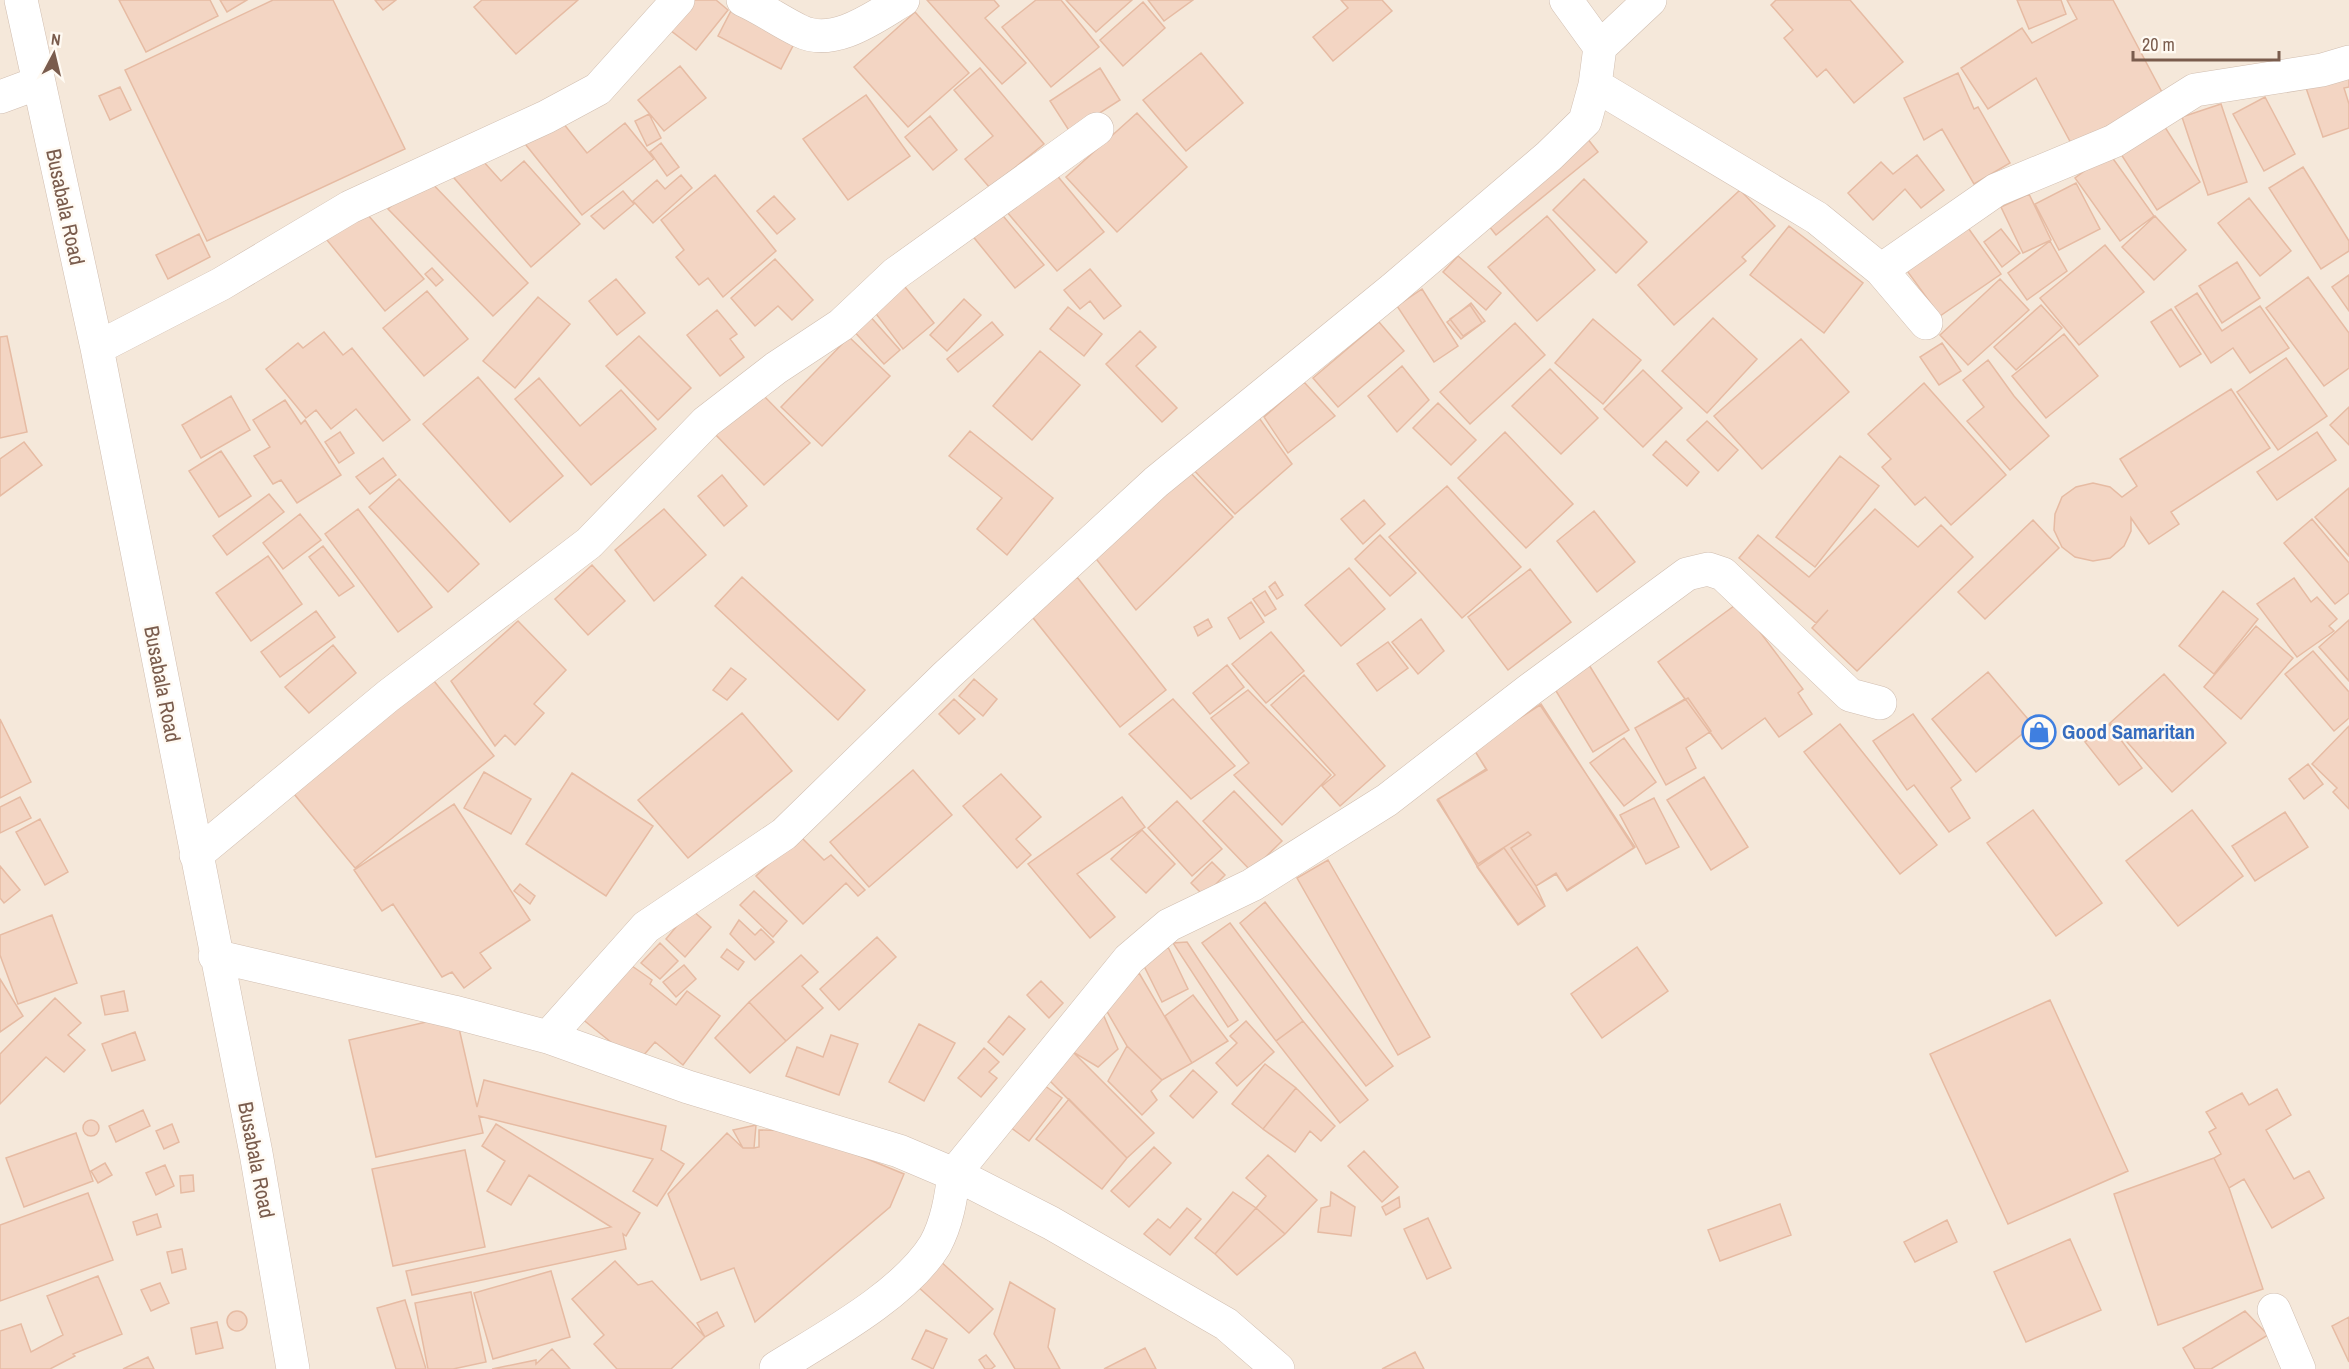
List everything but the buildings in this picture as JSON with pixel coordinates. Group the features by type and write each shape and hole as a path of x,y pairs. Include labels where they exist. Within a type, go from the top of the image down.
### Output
{"street":[{"name":"Busabala Road","path":"21,0 96,348 215,956 256,1153 293,1369"},
{"path":"96,348 221,284 350,207 546,117 598,88 678,0"},
{"path":"743,0 803,33 830,34 868,24 903,0"},
{"path":"1566,0 1600,47"},
{"path":"548,1037 646,927 784,834 946,675 1156,482 1393,289 1549,156 1585,121 1595,85 1600,47 1650,0"},
{"path":"1881,270 1996,190 2114,141 2195,90 2322,70 2349,62"},
{"path":"0,97 38,83"},
{"path":"1595,85 1817,218 1881,270 1926,323"},
{"path":"196,855 388,696 590,543 706,422 776,368 841,325 895,274 1097,129"},
{"path":"776,1368 846,1324 900,1284 934,1245 951,1204 954,1174 1129,958 1168,925 1252,885 1387,800 1528,691 1687,574 1708,569 1723,574 1850,695 1880,703"},
{"path":"215,956 454,1012 548,1037 688,1087 899,1150 954,1174 1051,1223 1226,1324 1278,1369"},
{"path":"2274,1310 2299,1369"}],"shaded area":[{"path":"0,0 2349,0 2349,1369 0,1369"}],"place":[{"name":"Good Samaritan","path":"2039,732"}]}
